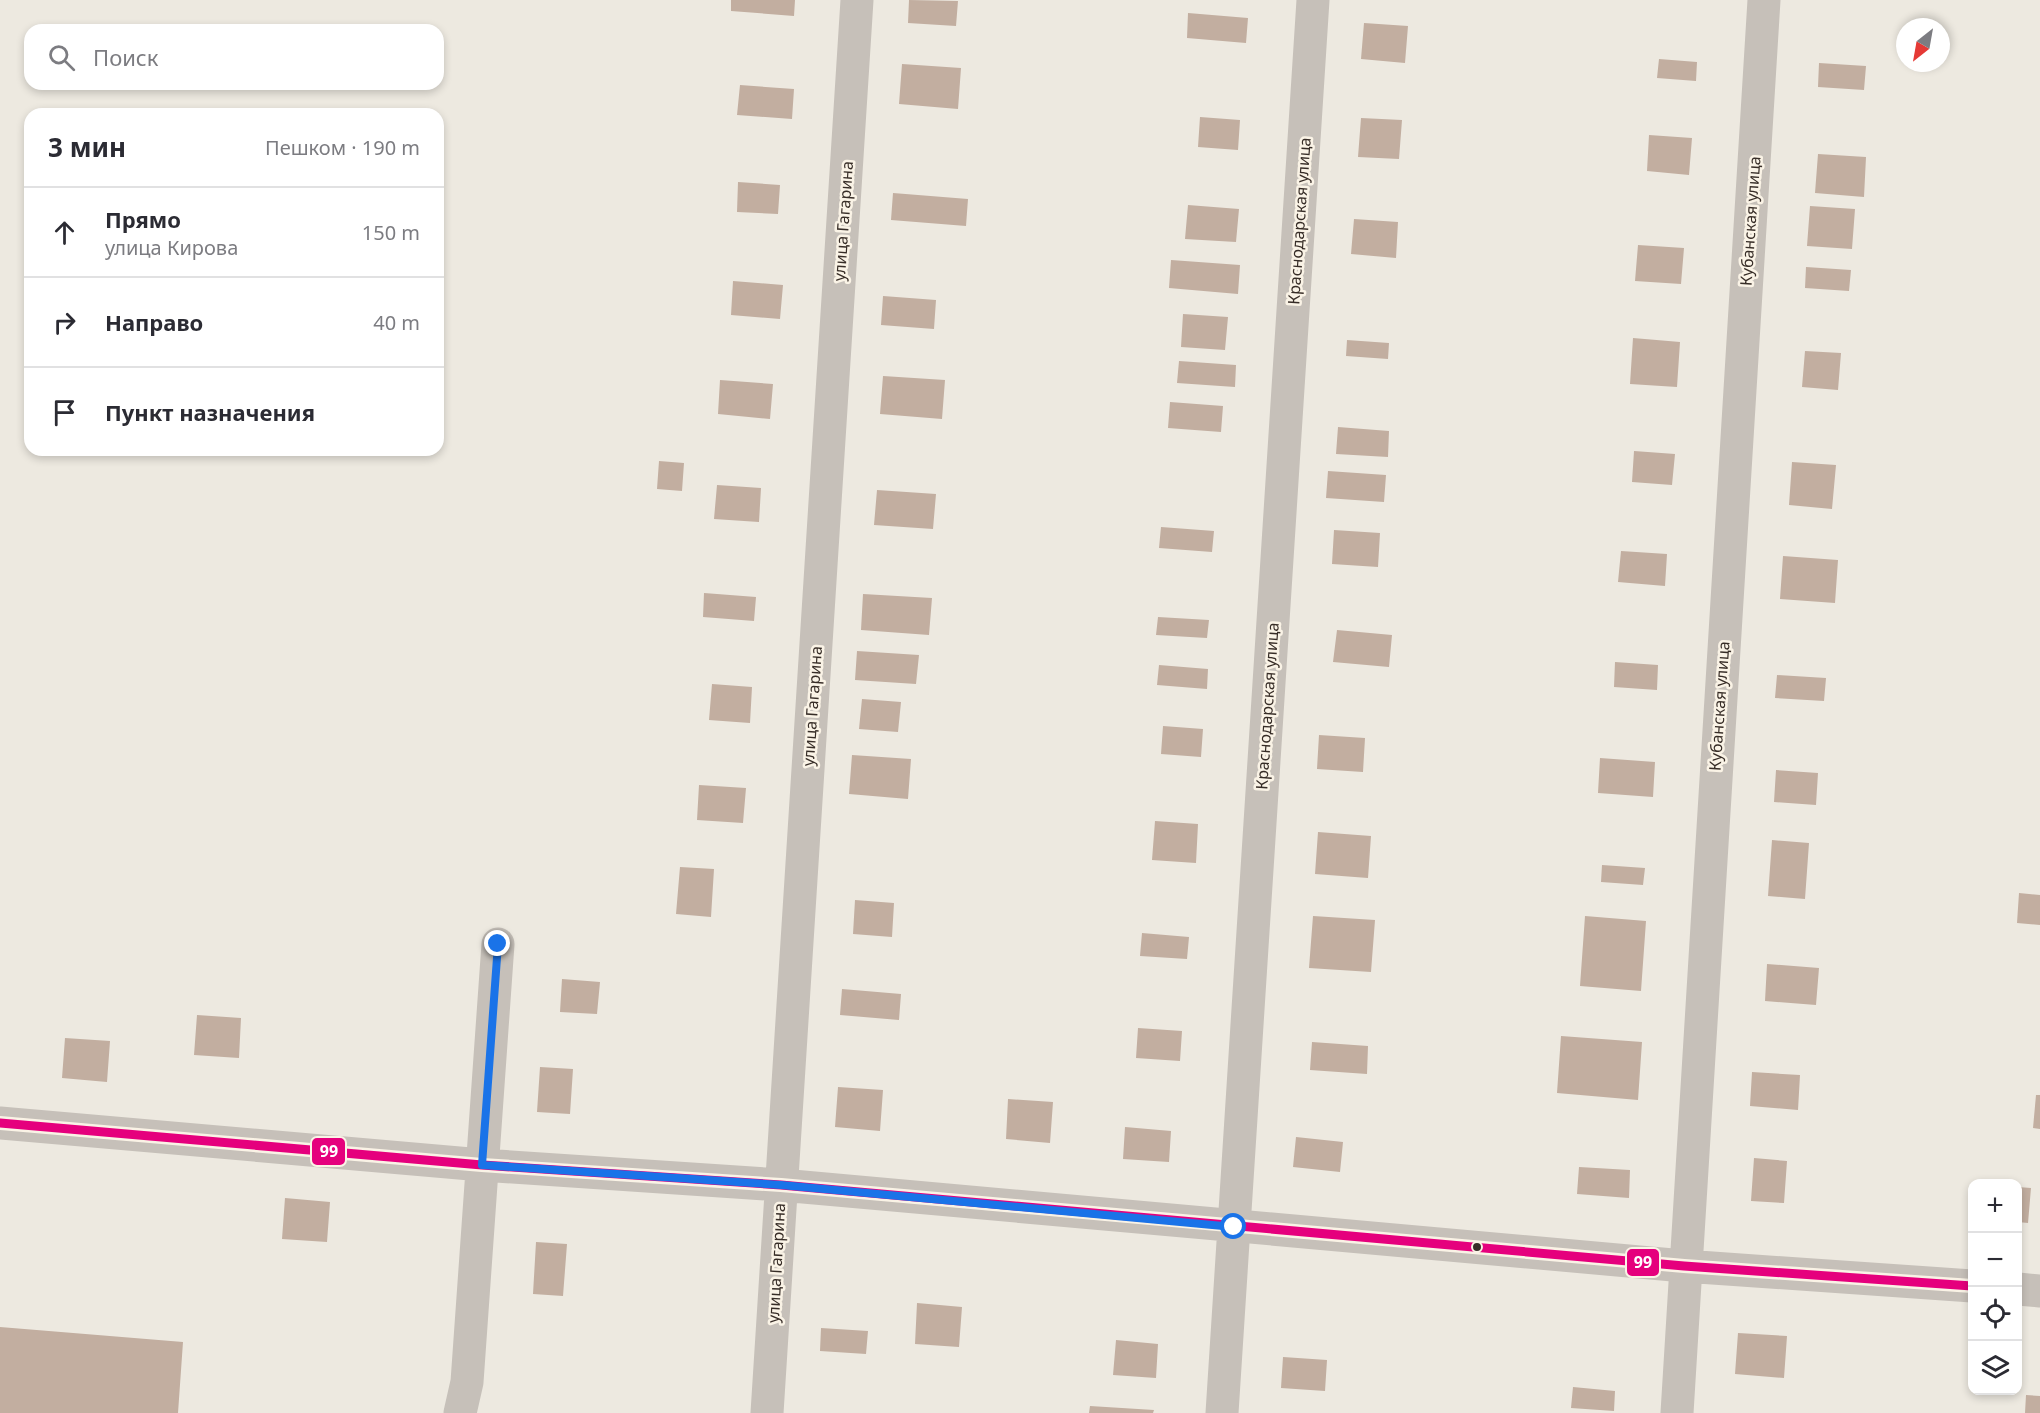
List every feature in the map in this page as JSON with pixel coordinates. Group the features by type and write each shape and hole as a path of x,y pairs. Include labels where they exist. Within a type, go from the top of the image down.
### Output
{"street":[{"name":"улица Гагарина","path":"767,1413 857,0"},
{"name":"Краснодарская улица","path":"1222,1413 1313,0"},
{"name":"Кубанская улица","path":"1677,1413 1684,1266 1764,0"},
{"path":"460,1413 467,1382 498,944"},
{"path":"0,1123 482,1165 781,1185 1684,1266 1968,1286"},
{"path":"2022,1289 2040,1291"}],"building":[{"path":"731,0 795,0 794,16 731,11"},
{"path":"909,0 958,1 956,26 908,23"},
{"path":"1188,13 1248,18 1246,43 1187,38"},
{"path":"1364,23 1408,26 1405,63 1361,59"},
{"path":"1659,59 1697,62 1696,81 1657,78"},
{"path":"1819,63 1866,66 1864,90 1818,87"},
{"path":"902,64 961,68 958,109 899,104"},
{"path":"740,85 794,89 792,119 737,115"},
{"path":"1200,117 1240,120 1238,150 1198,147"},
{"path":"1361,118 1402,120 1399,159 1358,157"},
{"path":"1649,135 1692,138 1689,175 1647,171"},
{"path":"1818,154 1866,157 1864,197 1815,193"},
{"path":"738,182 780,185 778,214 737,212"},
{"path":"893,193 968,199 966,226 891,220"},
{"path":"1188,205 1239,209 1236,242 1185,239"},
{"path":"1810,206 1855,209 1852,249 1807,246"},
{"path":"1354,219 1398,222 1396,258 1351,254"},
{"path":"1638,245 1684,248 1681,284 1635,281"},
{"path":"1171,260 1240,265 1238,294 1169,288"},
{"path":"1806,267 1851,270 1849,291 1805,288"},
{"path":"733,281 783,285 780,319 731,315"},
{"path":"883,296 936,300 934,329 881,325"},
{"path":"1183,314 1228,317 1225,350 1181,347"},
{"path":"1633,338 1680,342 1677,387 1630,384"},
{"path":"1347,340 1389,343 1388,359 1346,356"},
{"path":"1805,351 1841,353 1838,390 1802,387"},
{"path":"1179,361 1236,365 1235,387 1177,383"},
{"path":"883,376 945,380 942,419 880,414"},
{"path":"720,380 773,384 770,419 718,414"},
{"path":"1170,402 1223,406 1221,432 1168,428"},
{"path":"1338,427 1389,431 1388,457 1336,454"},
{"path":"1634,451 1675,454 1672,485 1632,482"},
{"path":"659,461 684,463 682,491 657,489"},
{"path":"1792,462 1836,465 1832,509 1789,505"},
{"path":"1328,471 1386,475 1384,502 1326,498"},
{"path":"717,485 761,488 759,522 714,519"},
{"path":"877,490 936,494 933,529 874,525"},
{"path":"1161,527 1214,531 1212,552 1159,548"},
{"path":"1334,530 1380,533 1378,567 1332,564"},
{"path":"1621,551 1667,554 1665,586 1618,582"},
{"path":"1783,556 1838,560 1835,603 1780,599"},
{"path":"704,593 756,597 754,621 703,617"},
{"path":"863,594 932,598 929,635 861,630"},
{"path":"1158,617 1209,620 1207,638 1156,635"},
{"path":"1337,630 1392,635 1389,667 1333,662"},
{"path":"857,651 919,655 916,684 855,680"},
{"path":"1615,662 1658,665 1657,690 1614,687"},
{"path":"1159,665 1208,669 1207,689 1157,685"},
{"path":"1777,675 1826,678 1824,701 1775,698"},
{"path":"712,684 752,687 750,723 709,720"},
{"path":"862,699 901,702 898,732 859,729"},
{"path":"1163,726 1203,729 1201,757 1161,754"},
{"path":"1319,735 1365,738 1363,772 1317,769"},
{"path":"852,755 911,759 908,799 849,794"},
{"path":"1600,758 1655,762 1653,797 1598,793"},
{"path":"1776,770 1818,773 1816,805 1774,802"},
{"path":"699,785 746,788 743,823 697,820"},
{"path":"1155,821 1198,824 1196,863 1152,860"},
{"path":"1318,832 1371,836 1368,878 1315,874"},
{"path":"1772,840 1809,843 1805,899 1768,896"},
{"path":"1602,865 1645,868 1643,885 1601,882"},
{"path":"680,867 714,869 711,917 676,914"},
{"path":"2019,893 2040,895 2040,925 2017,923"},
{"path":"855,900 894,903 892,937 853,934"},
{"path":"1313,916 1375,920 1371,972 1309,968"},
{"path":"1585,916 1646,921 1641,991 1580,986"},
{"path":"1142,933 1189,937 1187,959 1140,956"},
{"path":"1767,964 1819,968 1816,1005 1765,1001"},
{"path":"562,979 600,982 597,1014 560,1012"},
{"path":"842,989 901,994 899,1020 840,1015"},
{"path":"197,1015 241,1018 239,1058 194,1055"},
{"path":"1138,1028 1182,1031 1180,1061 1136,1058"},
{"path":"1561,1036 1642,1042 1638,1100 1557,1093"},
{"path":"65,1038 110,1041 107,1082 62,1078"},
{"path":"1312,1042 1368,1046 1367,1074 1310,1070"},
{"path":"540,1067 573,1069 570,1114 537,1112"},
{"path":"1752,1072 1800,1075 1798,1110 1750,1106"},
{"path":"838,1087 883,1090 880,1131 835,1127"},
{"path":"2036,1095 2040,1095 2040,1129 2033,1128"},
{"path":"1008,1099 1053,1102 1050,1143 1006,1139"},
{"path":"1125,1127 1171,1131 1169,1162 1123,1159"},
{"path":"1296,1137 1343,1142 1340,1172 1293,1167"},
{"path":"1754,1158 1787,1161 1784,1203 1751,1201"},
{"path":"1579,1167 1630,1170 1629,1198 1577,1194"},
{"path":"2022,1187 2031,1188 2028,1223 2022,1222"},
{"path":"285,1198 330,1202 327,1242 282,1239"},
{"path":"536,1242 567,1244 563,1296 533,1294"},
{"path":"917,1303 962,1307 959,1347 915,1344"},
{"path":"0,1327 183,1342 178,1413 0,1413"},
{"path":"821,1328 868,1331 866,1354 820,1351"},
{"path":"1738,1333 1787,1336 1784,1378 1735,1374"},
{"path":"1116,1340 1158,1344 1156,1378 1113,1375"},
{"path":"1283,1357 1327,1360 1325,1391 1281,1388"},
{"path":"1573,1387 1615,1391 1614,1411 1571,1408"},
{"path":"2026,1395 2040,1396 2040,1413 2025,1413"},
{"path":"1090,1406 1154,1410 1153,1413 1089,1413"}],"transit line":[{"name":"99","path":"0,1123 482,1165 781,1185 1684,1266 1968,1286"}],"route":[{"path":"498,944 482,1165 781,1185 1234,1227"}]}
